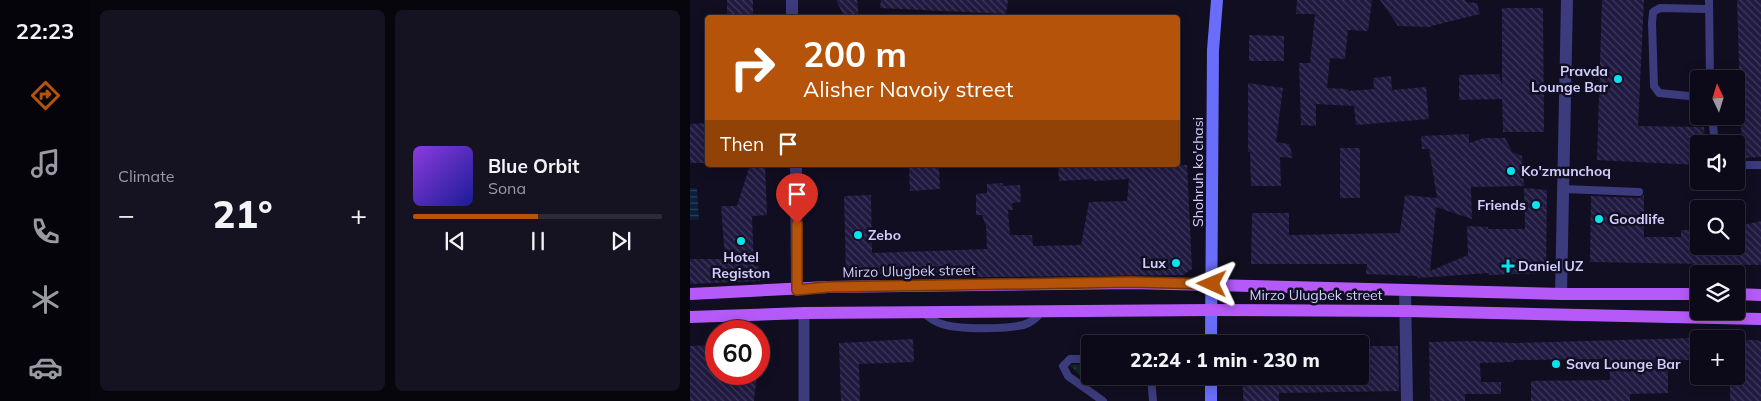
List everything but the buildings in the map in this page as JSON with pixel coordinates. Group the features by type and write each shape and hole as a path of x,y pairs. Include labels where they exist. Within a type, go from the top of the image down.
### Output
{"main road":[{"name":"Shohruh ko'chasi","path":"1211,335 1213,50 1217,0"},
{"name":"Mirzo Ulugbek street","path":"690,294 828,287 1111,283 1562,294 1690,294"},
{"path":"1745,294 1761,295"},
{"name":"Mirzo Ulugbek street","path":"690,317 804,313 1406,310 1761,318"},
{"path":"1211,385 1211,401"}],"street":[{"path":"792,0 792,15"},
{"path":"1562,294 1567,0"},
{"path":"796,167 797,290"},
{"path":"1405,290 1407,401"},
{"path":"804,313 804,401"}],"lane":[{"path":"1709,0 1710,70"},
{"path":"1690,96 1659,93 1654,86 1653,12 1660,8 1708,9"},
{"path":"1745,165 1761,165"},
{"path":"1564,189 1639,192"},
{"path":"1081,359 1070,359 1063,366 1068,376 1103,401"},
{"path":"1152,385 1153,401"}],"green space":[{"path":"1081,364 1081,377 1070,365"}],"water":[{"path":"690,188 697,188 699,220 690,220"}],"place":[{"name":"Pravda Lounge Bar","path":"1618,79"},
{"name":"Ko'zmunchoq","path":"1511,171"},
{"name":"Friends","path":"1536,205"},
{"name":"Goodlife","path":"1599,219"},
{"name":"Zebo","path":"858,235"},
{"name":"Hotel Registon","path":"741,241"},
{"name":"Lux","path":"1176,263"},
{"name":"Daniel UZ","path":"1508,266"},
{"name":"Sava Lounge Bar","path":"1556,364"}],"route":[{"path":"797,224 797,290 828,287 1131,282 1212,284"}]}
